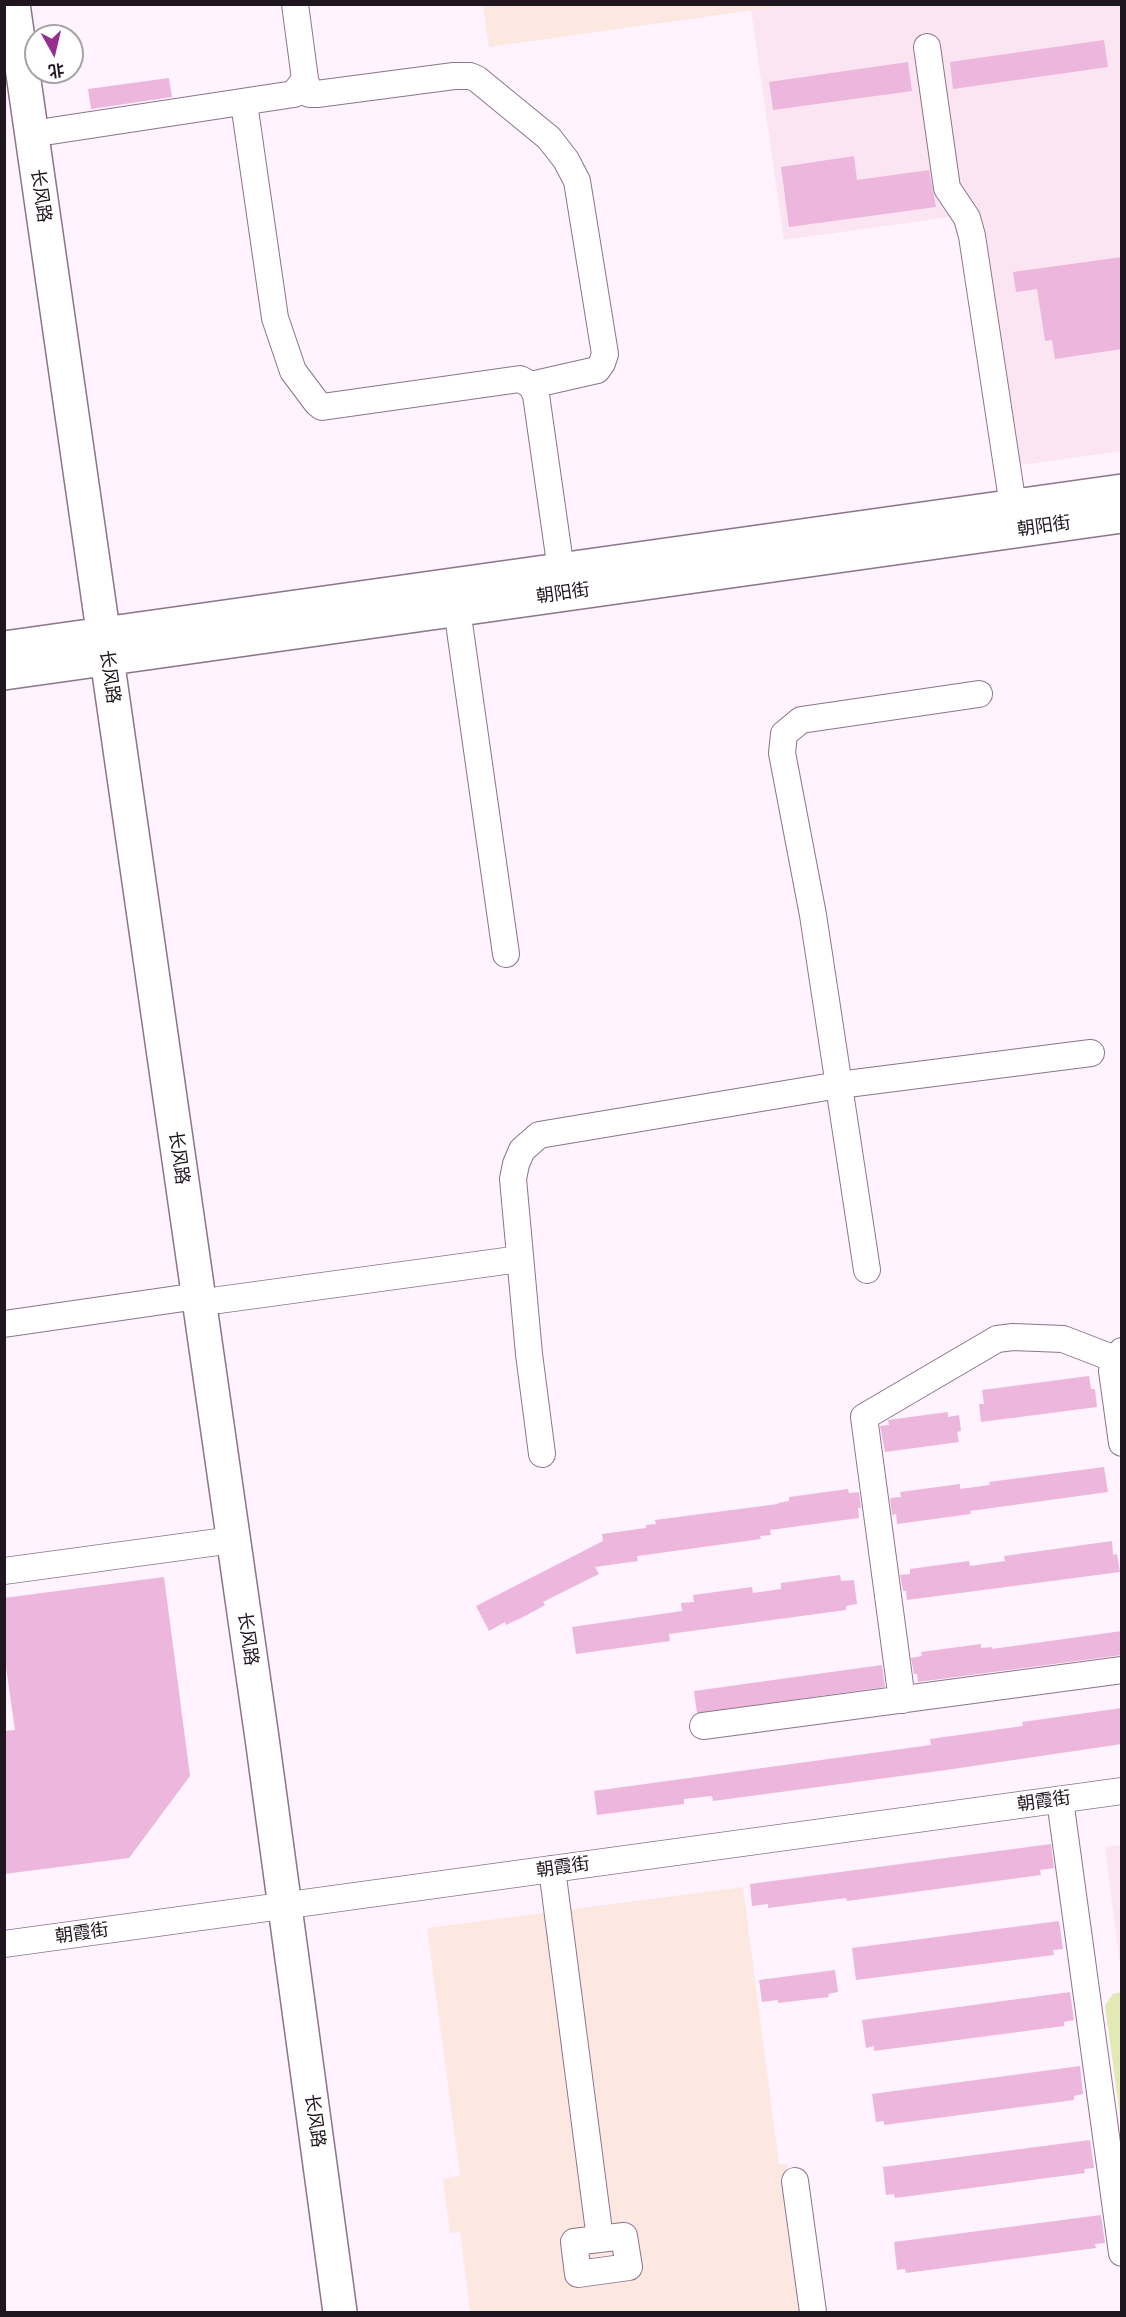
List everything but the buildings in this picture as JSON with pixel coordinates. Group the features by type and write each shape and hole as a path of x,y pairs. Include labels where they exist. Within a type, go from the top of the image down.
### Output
{"main road":[{"name":"长风路","path":"13,4 115,645 295,1905 340,2313"},
{"path":"33,4 36,24"},
{"name":"长风路","path":"44,84 115,645"},
{"name":"朝阳街","path":"4,673 115,645 561,570 1122,491"},
{"name":"朝阳街","path":"4,648 115,645 457,609 1122,516"},
{"name":"长风路","path":"208,1298 233,1540 295,1905 360,2313"}],"street":[{"path":"295,4 309,94 470,76 477,79 549,138 566,160 577,180 605,354 597,369 531,385"},
{"path":"927,47 947,188 967,218 972,236 1013,506"},
{"path":"51,131 294,94 305,79"},
{"path":"244,103 275,318 294,371 317,404 322,407 519,379 531,385 536,395 561,570"},
{"path":"457,609 506,954"},
{"path":"867,1270 813,915 782,753 784,734 801,720 979,694"},
{"path":"542,1454 529,1354 513,1179 522,1150 539,1135 839,1085 1091,1053"},
{"path":"4,1324 520,1259"},
{"path":"902,1700 864,1417 998,1339 1012,1337 1063,1339 1118,1355 1112,1371 1122,1443"},
{"path":"4,1571 233,1540"},
{"path":"703,1726 1122,1670"},
{"name":"朝霞街","path":"4,1944 1122,1791"},
{"path":"1060,1800 1117,2183 1122,2253"},
{"path":"552,1869 600,2239"},
{"path":"795,2181 813,2313"}],"shaded area":[{"path":"483,4 790,4 790,5 489,47"},
{"path":"790,4 1121,5 1121,451 994,469 958,216 784,240 751,10"},
{"path":"1121,1845 1122,1965 1120,1965 1105,1847"},
{"path":"743,1887 779,2164 787,2164 807,2312 470,2312 460,2232 450,2233 443,2179 460,2176 427,1928"}],"green space":[{"path":"1122,1992 1121,2123 1105,2005 1113,1994"}]}
